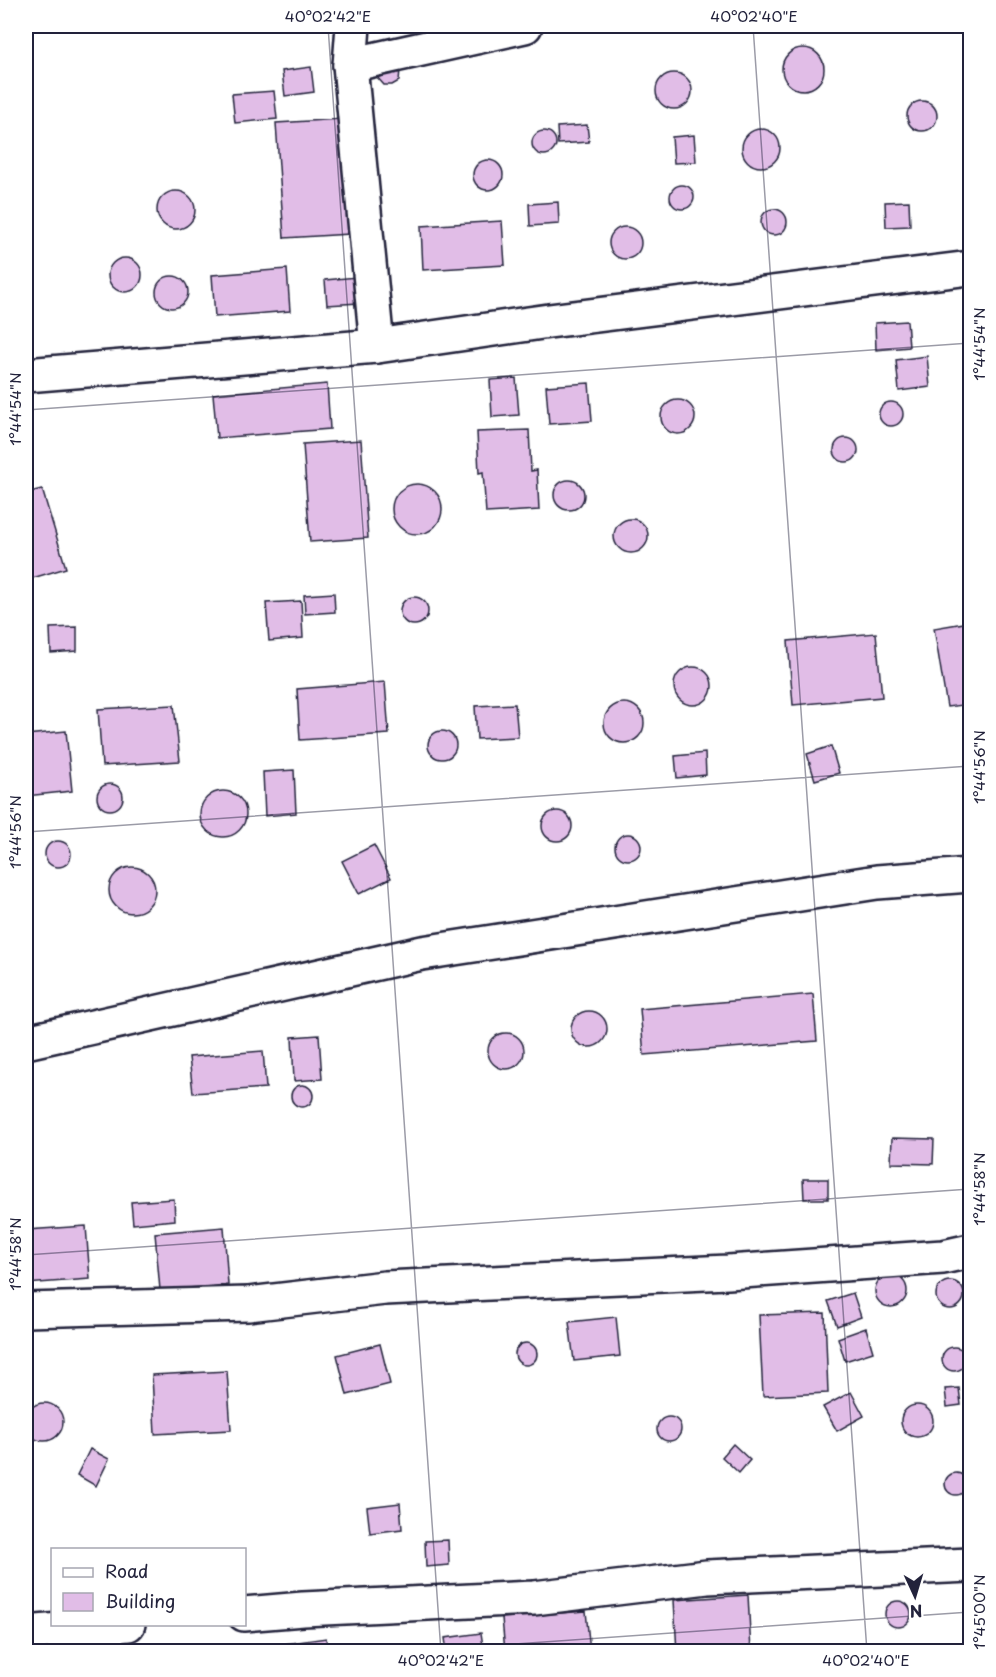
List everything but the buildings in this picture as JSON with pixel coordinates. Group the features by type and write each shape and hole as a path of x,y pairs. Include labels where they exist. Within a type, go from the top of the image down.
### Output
{"street":[{"path":"353,26 350,65 377,346"},
{"path":"350,65 525,26"},
{"path":"26,375 377,346 549,321 970,268"},
{"path":"26,1042 422,953 877,882 970,875"},
{"path":"26,1310 248,1305 385,1288 728,1272 943,1257 970,1251"},
{"path":"246,1614 534,1598 707,1578 970,1565"},
{"path":"26,1633 105,1626"}]}
